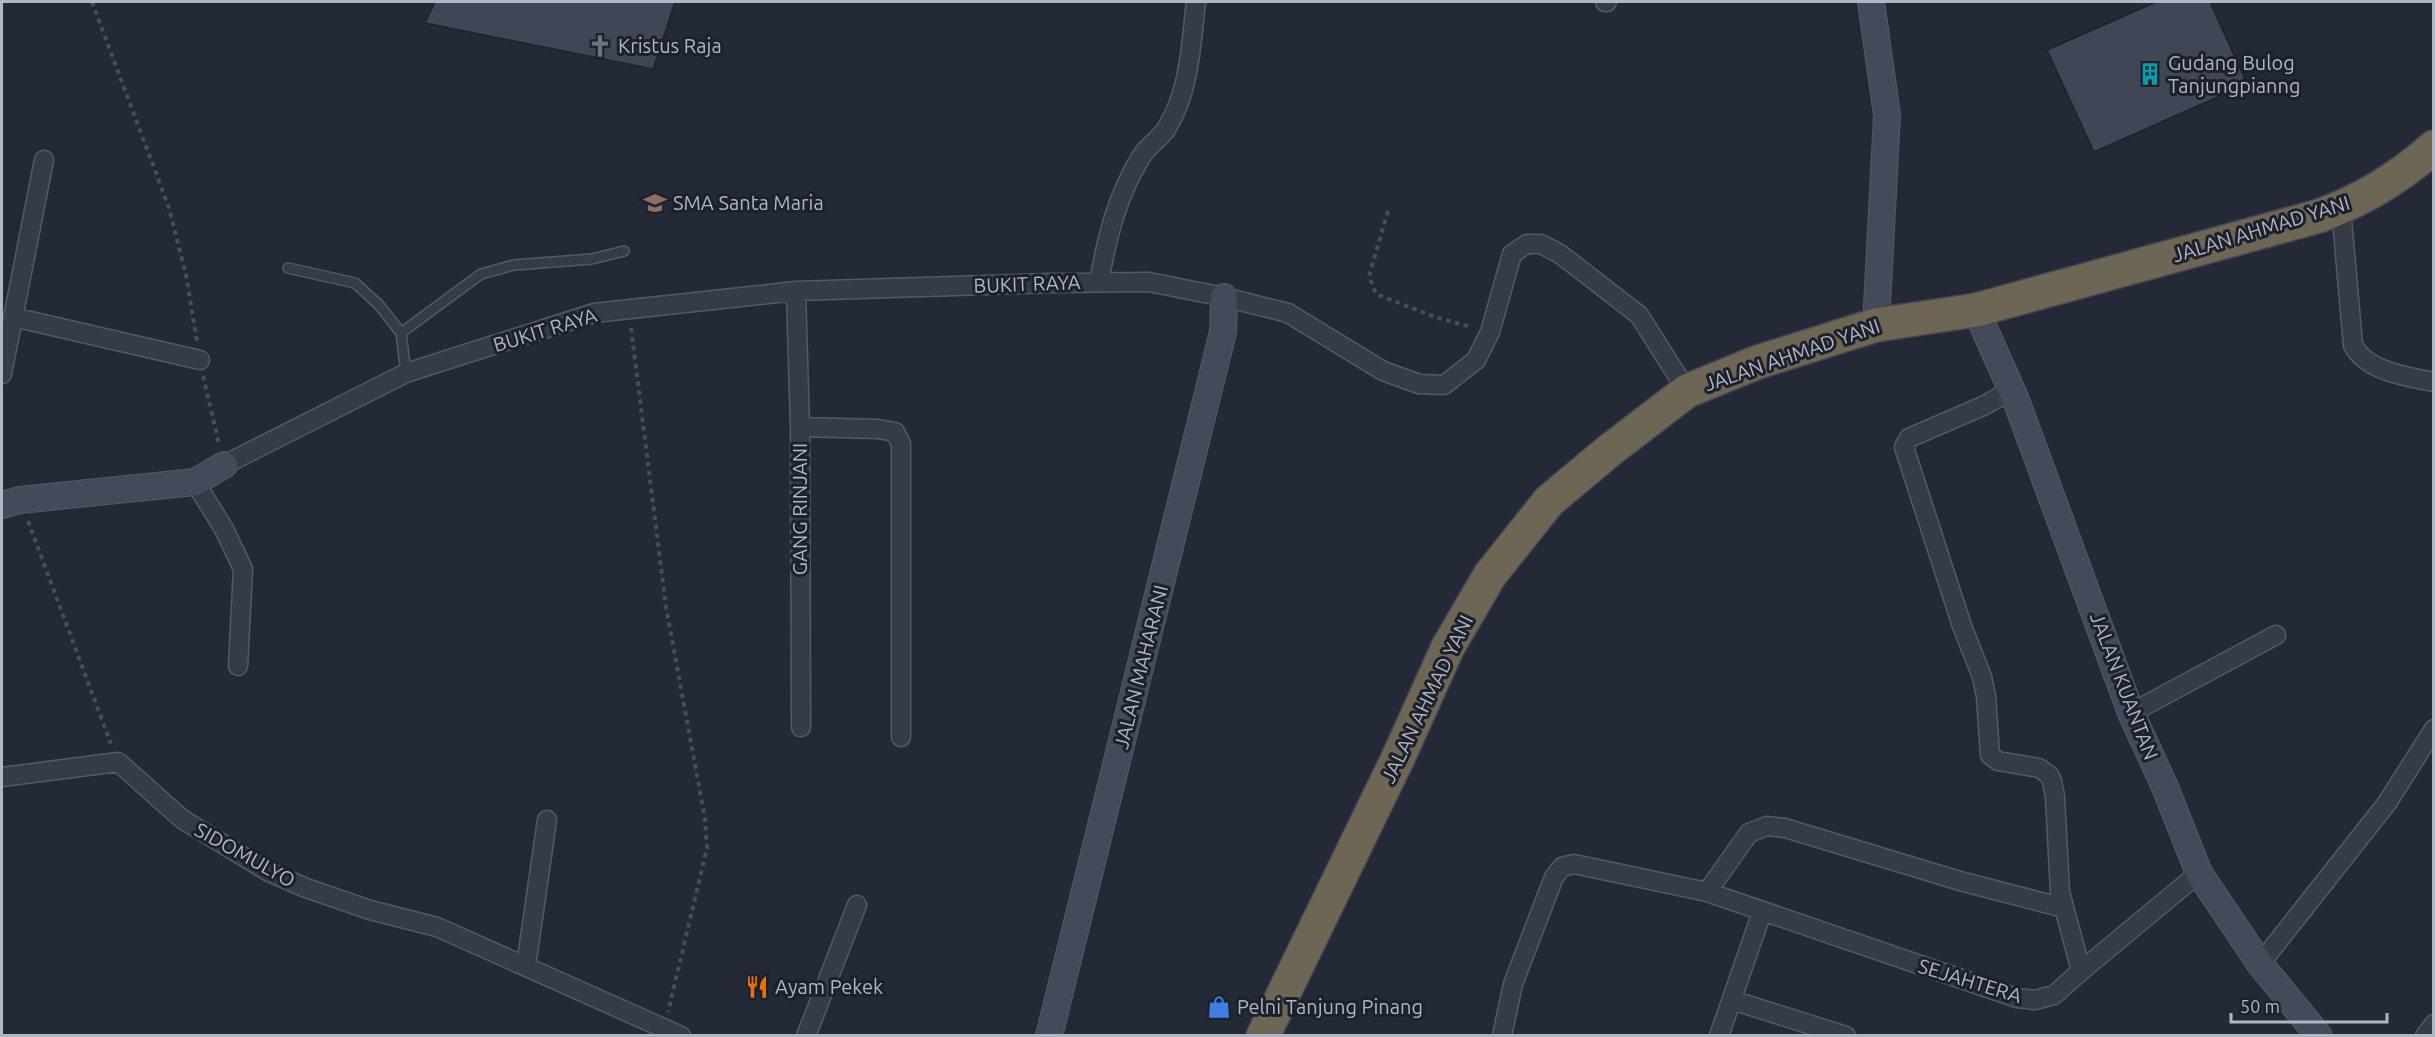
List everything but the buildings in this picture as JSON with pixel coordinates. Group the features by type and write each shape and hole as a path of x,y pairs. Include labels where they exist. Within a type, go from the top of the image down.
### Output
{"highway":[{"name":"JALAN AHMAD YANI","path":"1263,1035 1398,758 1448,647 1490,574 1549,501 1610,450 1687,391 1758,362 1876,325 1976,310 2342,208 2404,173 2433,147"}],"street":[{"path":"1099,282 1108,234 1124,186 1143,153 1168,126 1180,97 1189,63 1196,2"},
{"path":"1871,2 1887,115 1876,325"},
{"path":"2,374 44,160"},
{"path":"2342,208 2353,345 2358,354 2370,363 2395,373 2433,382"},
{"name":"BUKIT RAYA","path":"224,465 406,373 594,313 796,291 1149,282 1288,313 1383,371 1419,384 1444,385 1476,360 1490,332 1512,254 1527,244 1541,244 1560,254 1639,315 1687,391"},
{"name":"GANG RINJANI","path":"796,291 800,427 801,727"},
{"name":"JALAN MAHARANI","path":"1049,1035 1223,332 1224,297"},
{"name":"JALAN KUANTAN","path":"1976,310 2012,390 2131,713 2165,787 2199,873 2259,964 2319,1035"},
{"path":"13,317 200,360"},
{"path":"2012,390 1983,406 1909,438 1904,447 1962,626 1982,677 1986,696 1990,755 1998,761 2039,768 2049,775 2052,781 2055,797 2060,892 2081,970"},
{"path":"800,427 878,429 895,432 901,444 901,737"},
{"path":"11,503 195,482 224,465"},
{"path":"195,482 224,529 243,569 238,666"},
{"path":"2131,713 2276,635"},
{"path":"2259,964 2387,803 2433,729"},
{"path":"2,777 118,762"},
{"name":"SIDOMULYO","path":"118,762 182,819 267,871 306,888 370,910 437,927 681,1035"},
{"path":"526,966 547,820"},
{"path":"1707,892 1749,832 1767,826 1785,828 1960,881 2064,908"},
{"name":"SEJAHTERA","path":"1502,1035 1513,984 1554,877 1562,867 1574,864 1707,892 2017,999 2035,1000 2054,995 2199,873"},
{"path":"806,1035 857,905"},
{"path":"1719,1035 1762,912"},
{"path":"1732,1000 1846,1035"},
{"path":"2425,1035 2433,1024"}],"lane":[{"path":"401,333 481,274 514,265 592,259 624,251"},
{"path":"288,268 356,283 379,305 401,333 406,373"}],"path":[{"path":"92,2 169,208 186,275 200,360 224,465"},
{"path":"1388,211 1370,276 1376,294 1435,317 1490,332"},
{"path":"629,309 645,456 666,607 705,819 706,848 664,1027"},
{"path":"11,503 118,762"}],"place":[{"name":"Kristus Raja","path":"600,46"},
{"name":"Gudang Bulog Tanjungpianng","path":"2150,74"},
{"name":"SMA Santa Maria","path":"655,203"},
{"name":"Ayam Pekek","path":"757,987"},
{"name":"Pelni Tanjung Pinang","path":"1219,1007"}]}
